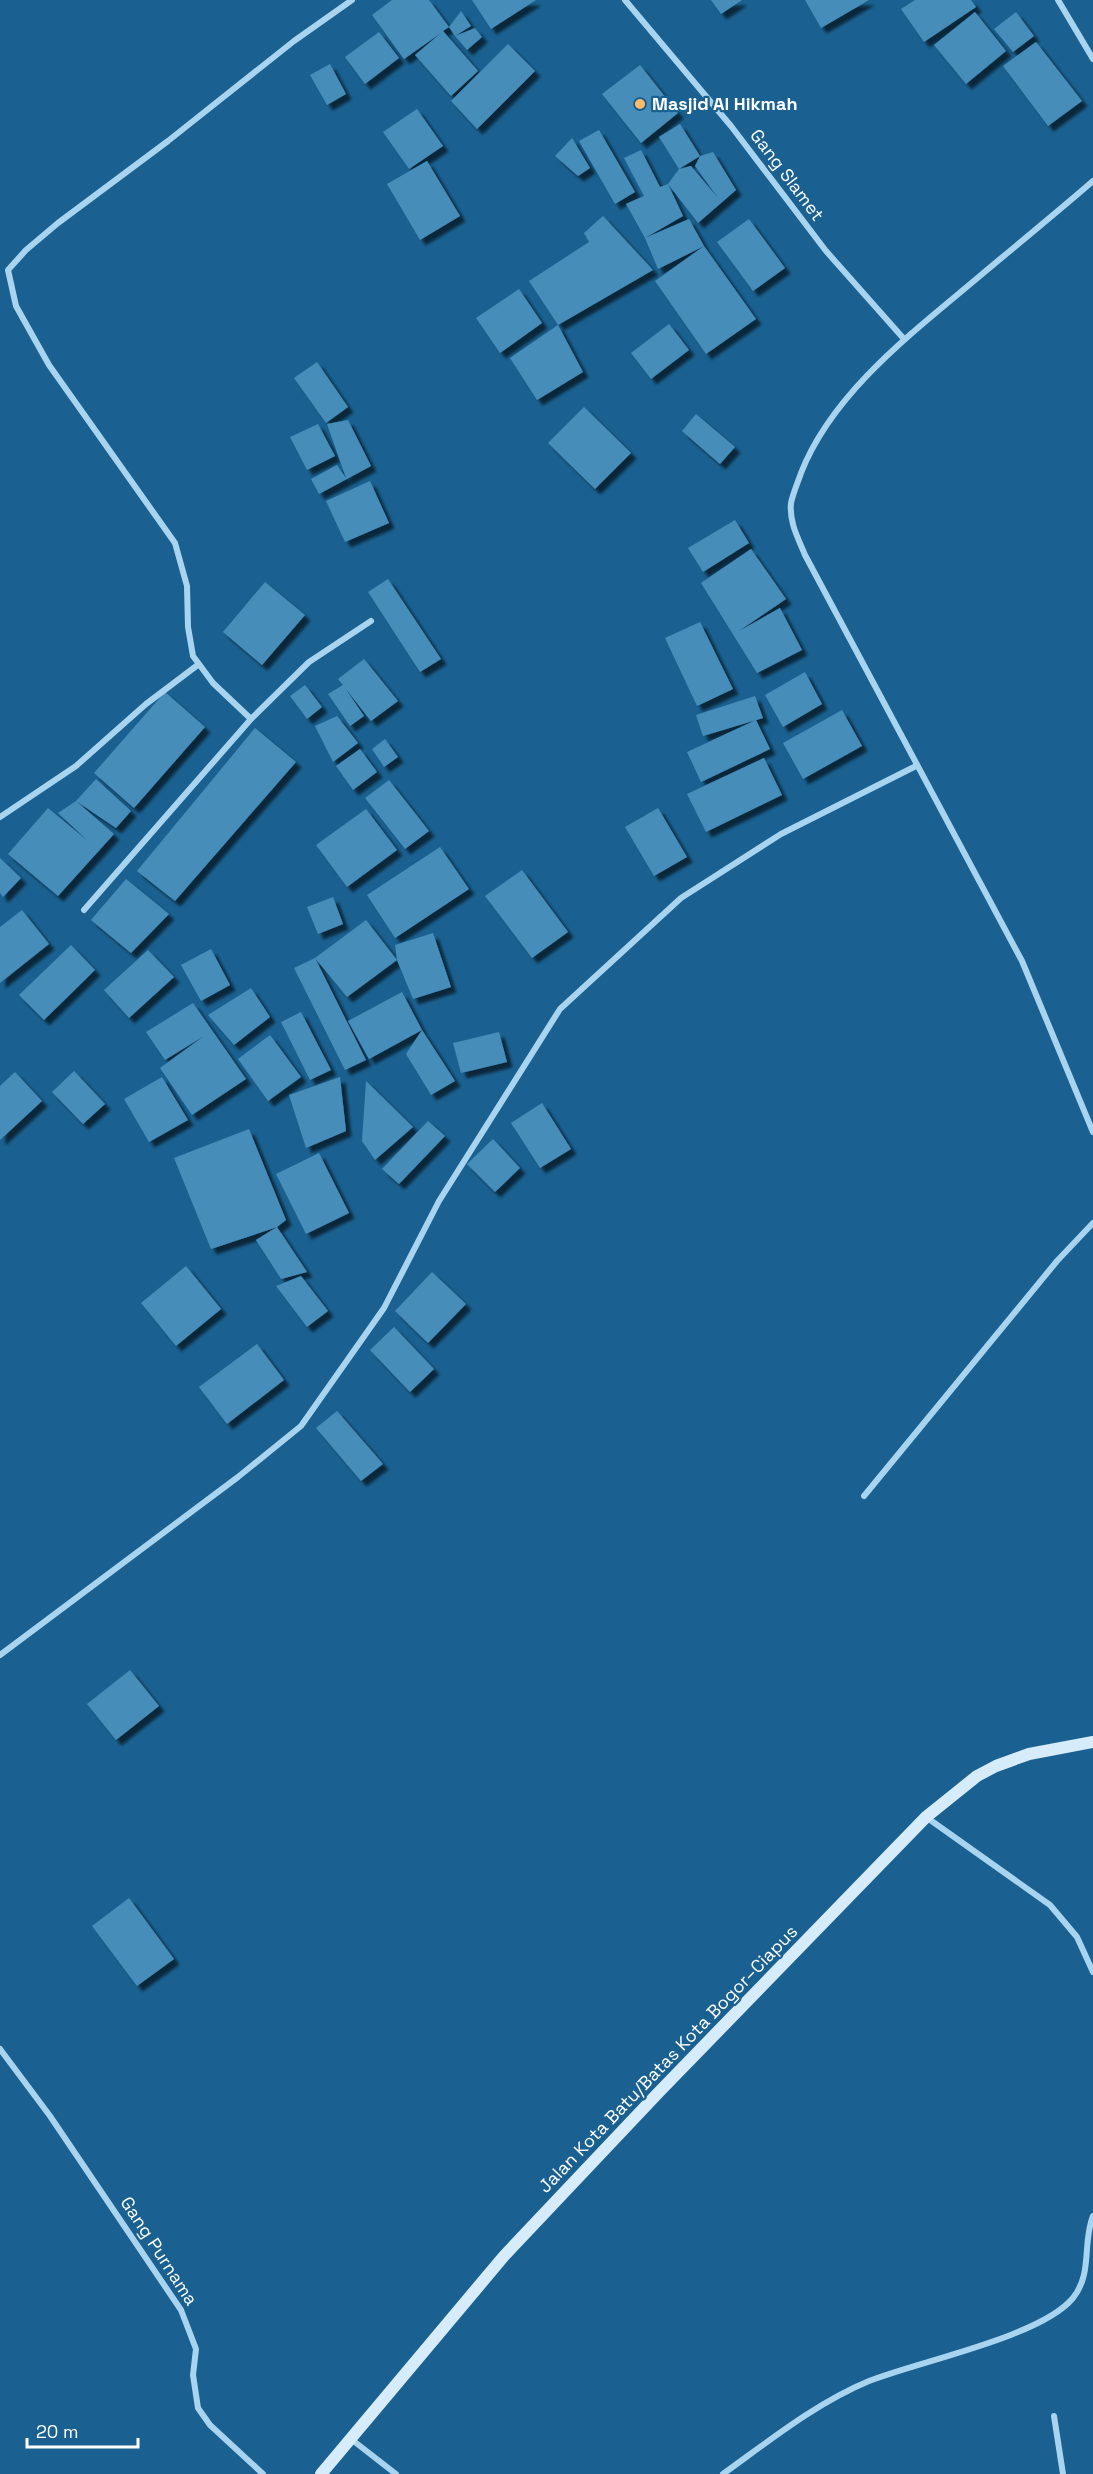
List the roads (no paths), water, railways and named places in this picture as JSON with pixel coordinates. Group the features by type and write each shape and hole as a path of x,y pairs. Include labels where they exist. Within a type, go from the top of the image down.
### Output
{"main road":[{"name":"Jalan Kota Batu/Batas Kota Bogor–Ciapus","path":"321,2474 504,2256 659,2092 926,1817 969,1781 996,1766 1029,1754 1093,1742"}],"street":[{"path":"252,719 213,683 199,664 190,646 187,586 175,543 49,365 16,306 8,270 26,250 58,224 168,141 294,41 352,0"},
{"name":"Gang Slamet","path":"625,0 731,126 826,251 904,339"},
{"path":"1058,0 1093,59"},
{"path":"1093,181 904,339 844,402 817,439 795,488 791,515 793,527 805,555 1022,961 1093,1132"},
{"path":"84,910 252,719 309,662 371,621"},
{"path":"0,817 76,766 146,704 199,664"},
{"path":"0,1655 238,1477 301,1426 384,1308 439,1201 560,1010 681,898 781,834 916,766"},
{"path":"864,1496 1057,1262 1093,1223"},
{"path":"926,1817 1050,1905 1077,1937 1093,1972"},
{"name":"Gang Purnama","path":"0,2049 50,2116 181,2310 196,2349 193,2375 198,2408 210,2425 264,2474"},
{"path":"723,2474 836,2397 869,2381 1028,2328 1065,2306 1080,2287 1085,2274 1088,2229 1093,2216"},
{"path":"1053,2416 1064,2474"},
{"path":"351,2439 396,2474"}],"place":[{"name":"Masjid Al Hikmah","path":"640,104"}]}
